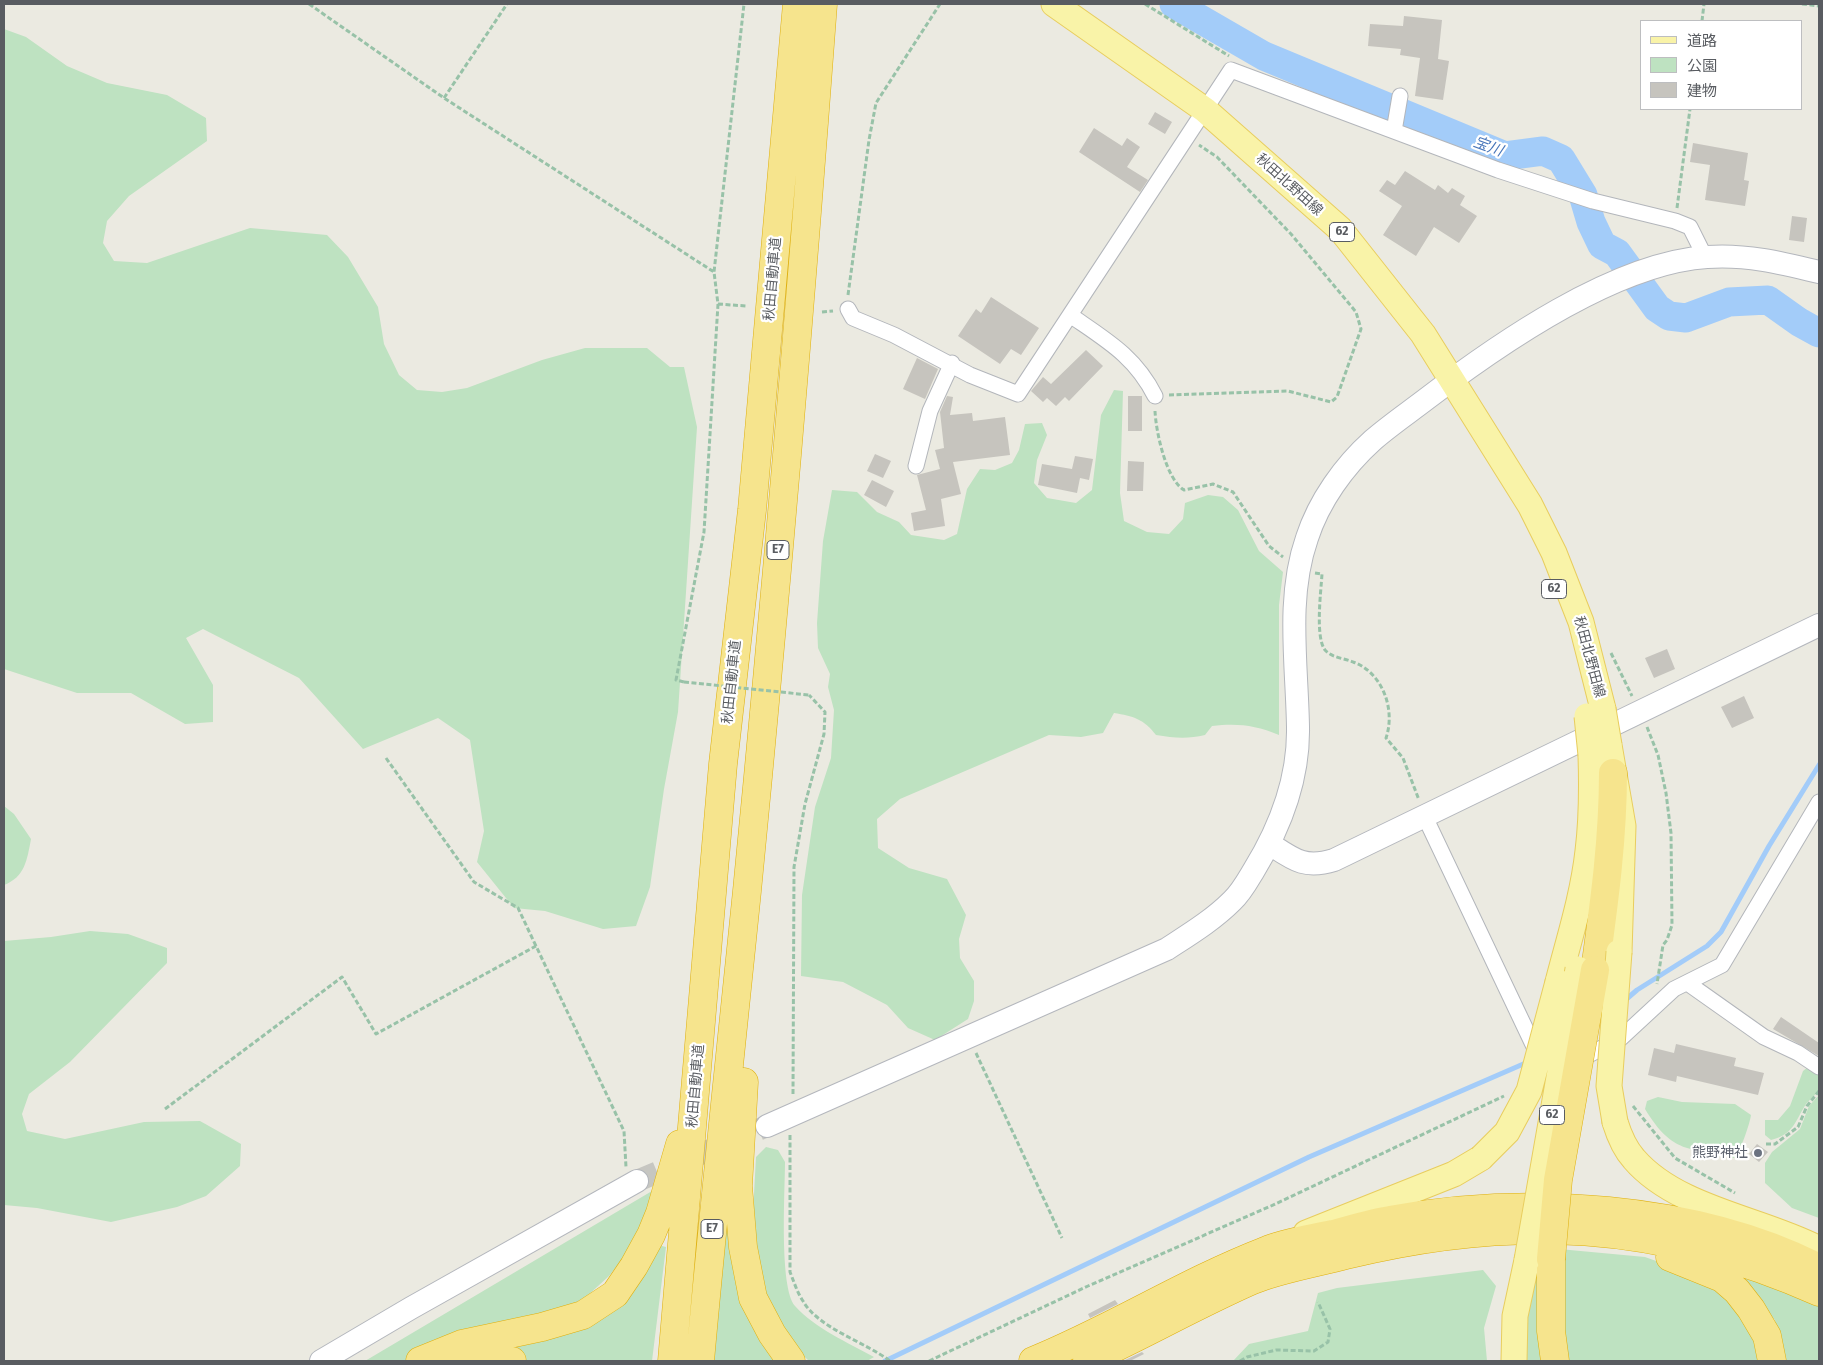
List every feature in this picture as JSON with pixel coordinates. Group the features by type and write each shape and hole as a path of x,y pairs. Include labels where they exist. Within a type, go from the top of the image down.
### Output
{"highway":[{"name":"秋田自動車道","path":"672,1361 723,764 754,491 797,4"},
{"name":"秋田自動車道","path":"700,1361 723,1106 747,891 806,231 822,4"},
{"path":"1555,1361 1539,1260 1558,1180 1577,974 1610,861 1613,773"},
{"path":"747,891 750,996 738,1186 742,1247 753,1298 772,1334 791,1361"},
{"path":"420,1361 462,1344 542,1327 582,1315 615,1294 634,1266 660,1213 695,1097"},
{"path":"1033,1361 1184,1287 1267,1250 1390,1220 1491,1208 1569,1208 1649,1216 1706,1228 1754,1242 1819,1268"},
{"path":"1086,1361 1255,1279 1403,1241 1469,1233 1566,1229 1640,1237 1698,1249 1791,1279 1819,1292"},
{"path":"1566,1229 1668,1256 1722,1278 1737,1292 1755,1315 1767,1336 1772,1361"},
{"path":"463,1361 470,1359 512,1361"}],"main road":[{"name":"秋田北野田線","path":"1054,4 1205,110 1340,230 1423,334 1507,466 1522,510 1569,626 1595,712 1600,750 1613,773"},
{"path":"1267,1250 1332,1221 1454,1174 1481,1158 1507,1132 1529,1091 1577,974 1581,894 1600,750"},
{"name":"62","path":"1613,773 1622,826 1619,952 1609,1086 1615,1122 1621,1139 1633,1158 1651,1175 1691,1198 1751,1220 1819,1249"},
{"path":"1514,1361 1515,1316 1539,1260"}],"street":[{"path":"848,309 853,318 894,335 970,375 1018,394 1231,70 1498,170 1593,201 1675,220 1690,227 1705,256"},
{"path":"1394,130 1400,96"},
{"path":"767,1126 1167,949 1201,928 1234,899 1270,844 1283,813 1296,753 1298,729 1294,619 1298,569 1306,538 1318,511 1341,475 1372,441 1453,379 1529,328 1603,286 1654,268 1705,256 1755,257 1819,272"},
{"path":"1070,315 1122,351 1145,375 1155,396"},
{"path":"916,466 930,410 952,364"},
{"path":"1270,844 1296,861 1318,865 1334,860 1819,625"},
{"path":"1425,817 1548,1076 1621,1038 1657,1002 1674,989 1689,984 1722,965 1819,802"},
{"path":"1689,984 1764,1037 1798,1053 1819,1067"},
{"path":"321,1361 410,1308 632,1183"}],"path":[{"path":"309,4 444,98 714,272"},
{"path":"444,98 507,4"},
{"path":"744,4 714,272 718,304 704,532 676,680 809,695 825,712 824,734 805,804 794,867 793,1114 789,1146 790,1272 803,1302 811,1312 890,1361"},
{"path":"848,309 856,228 876,103 940,4"},
{"path":"1145,4 1234,59"},
{"path":"1702,20 1704,4"},
{"path":"1802,4 1819,6"},
{"path":"1675,220 1690,110"},
{"path":"1187,138 1216,157 1291,234 1356,312 1361,330 1337,397 1331,402 1288,391 1155,396 1155,417 1162,448 1176,485 1184,490 1213,484 1233,492 1269,546 1298,569 1322,574 1320,632 1325,650 1332,656 1362,666 1378,678 1387,702 1389,728 1386,738 1403,758 1425,817"},
{"path":"718,304 746,306"},
{"path":"386,758 474,882 518,908 624,1131 632,1183"},
{"path":"165,1109 342,977 376,1034 536,946"},
{"path":"1656,991 1660,958"},
{"path":"968,1036 1062,1238"},
{"path":"1766,1144 1775,1144 1798,1127 1807,1106 1819,1091"},
{"path":"929,1361 1088,1286 1272,1206 1512,1093"},
{"path":"1631,1103 1675,1158 1736,1194"},
{"path":"1240,1361 1247,1357 1276,1350 1314,1351 1328,1342 1330,1329 1318,1302"}],"green space":[{"path":"4,29 26,37 67,66 107,83 167,95 206,118 207,141 129,196 107,221 103,243 114,261 147,263 250,228 327,235 348,257 378,307 384,344 399,375 417,390 442,392 467,388 542,360 585,348 647,348 670,367 684,367 697,427 678,712 664,789 650,887 636,926 603,929 545,911 514,908 477,862 484,831 470,740 438,718 363,749 299,678 203,629 186,638 213,685 213,722 185,724 131,693 77,693 4,669"},
{"path":"1114,390 1123,391 1120,493 1124,521 1147,532 1169,534 1183,519 1185,503 1208,495 1223,497 1238,510 1259,551 1283,572 1279,605 1279,735 1254,727 1230,725 1212,726 1205,735 1193,737 1163,736 1156,735 1138,719 1114,713 1103,733 1081,737 1049,735 900,799 877,819 878,848 909,868 947,879 966,915 959,939 960,958 974,981 974,1001 968,1019 935,1040 908,1028 887,1005 843,982 801,976 802,895 815,807 831,758 834,710 828,687 830,674 818,648 817,623 823,541 832,490 857,492 877,512 899,522 911,535 944,540 957,534 967,489 980,469 995,470 1012,463 1019,450 1025,424 1042,423 1047,435 1037,460 1034,483 1047,498 1076,503 1092,490 1101,415"},
{"path":"4,806 14,814 31,839 24,867 17,877 4,885"},
{"path":"90,931 128,934 167,948 167,963 70,1062 29,1094 22,1114 27,1131 65,1139 144,1122 200,1121 241,1144 240,1166 206,1196 177,1207 111,1222 37,1208 4,1205 4,941"},
{"path":"1808,1067 1816,1069 1819,1081 1817,1093 1806,1104 1793,1126 1785,1134 1771,1140 1765,1135 1765,1120 1778,1120 1790,1106 1803,1071"},
{"path":"1819,1095 1819,1218 1792,1208 1765,1183 1765,1163 1772,1152 1800,1129 1809,1106"},
{"path":"1658,1097 1682,1102 1735,1104 1751,1115 1744,1138 1734,1158 1683,1147 1664,1135 1645,1109 1647,1101"},
{"path":"766,1147 778,1150 785,1162 784,1237 790,1296 795,1306 812,1322 874,1357 867,1361 809,1361 789,1342 755,1277 752,1231 756,1157"},
{"path":"726,1170 779,1361 710,1361"},
{"path":"652,1191 646,1218 633,1246 609,1276 586,1297 557,1314 409,1361 365,1361"},
{"path":"658,1245 666,1247 652,1361 524,1361 480,1356 563,1330"},
{"path":"1559,1249 1645,1257 1701,1277 1743,1309 1762,1361 1565,1361"},
{"path":"1711,1262 1819,1305 1819,1361 1780,1361 1775,1320 1736,1282"},
{"path":"1541,1263 1543,1361 1525,1361 1524,1341 1531,1264"},
{"path":"1483,1270 1496,1286 1484,1328 1487,1361 1233,1361 1249,1344 1308,1331 1318,1293 1337,1288"}],"building":[{"path":"1404,16 1442,20 1438,59 1449,61 1443,100 1415,96 1420,58 1400,55 1401,49 1368,46 1370,24 1403,26"},
{"path":"1155,112 1172,122 1165,134 1148,124"},
{"path":"1094,128 1122,146 1127,138 1140,147 1127,167 1148,180 1140,192 1079,152"},
{"path":"1693,143 1748,153 1744,180 1749,181 1745,206 1705,200 1710,165 1690,162"},
{"path":"1405,171 1435,190 1438,185 1448,193 1452,188 1465,196 1460,205 1477,216 1459,243 1434,227 1416,256 1383,235 1402,206 1379,191 1387,180 1395,185"},
{"path":"1792,216 1807,218 1804,242 1789,240"},
{"path":"991,297 1039,328 1021,355 1011,349 1000,364 958,336 976,309 981,313"},
{"path":"1086,350 1103,366 1069,401 1065,397 1056,406 1047,398 1043,402 1031,391 1043,377 1051,384"},
{"path":"917,358 938,369 925,399 903,389"},
{"path":"947,396 953,397 950,415 972,413 973,421 1005,417 1010,455 953,462 961,494 941,499 945,526 914,531 911,513 926,510 917,475 940,469 935,450 944,448 940,412"},
{"path":"1128,396 1142,396 1142,431 1128,431"},
{"path":"875,454 891,461 883,478 867,471"},
{"path":"1075,456 1093,459 1089,480 1080,478 1077,493 1038,485 1042,464 1072,469"},
{"path":"1128,461 1144,462 1143,491 1127,491"},
{"path":"872,480 894,491 886,507 864,495"},
{"path":"1667,649 1675,669 1654,678 1645,658"},
{"path":"1744,696 1754,718 1732,728 1721,707"},
{"path":"1781,1017 1819,1043 1819,1056 1773,1029"},
{"path":"1676,1044 1736,1058 1734,1066 1764,1073 1758,1095 1677,1076 1676,1082 1648,1075 1654,1048 1674,1053"},
{"name":"熊野神社","path":"1757,1144 1768,1152 1759,1162 1749,1154"},
{"path":"1115,1300 1118,1304 1090,1318 1088,1314"},
{"path":"1142,1352 1144,1354 1130,1361 1123,1361"}],"waterway":[{"name":"宝川","path":"1174,4 1264,56 1505,156 1543,151 1561,159 1583,195 1591,222 1602,245 1617,253 1657,308 1669,316 1686,318 1729,302 1768,300 1799,322 1819,333"},
{"path":"1623,1002 1637,990 1707,946 1721,932 1769,846 1819,765"},
{"path":"885,1361 1309,1157 1528,1062"}],"tunnel":[{"path":"637,1181 767,1126"}],"place":[{"name":"熊野神社","path":"1758,1153"}]}
